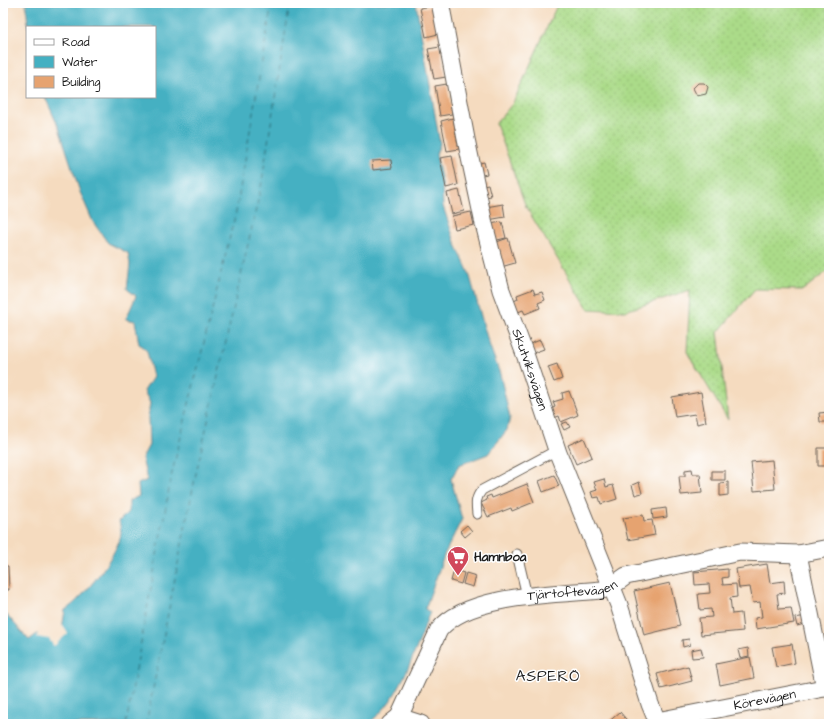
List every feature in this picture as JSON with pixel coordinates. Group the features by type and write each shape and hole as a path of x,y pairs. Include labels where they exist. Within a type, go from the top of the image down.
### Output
{"street":[{"name":"Skutviksvägen","path":"441,6 467,147 484,224 501,290 526,357 557,450 612,586 656,723"},
{"name":"Tjärtoftevägen","path":"398,722 433,639 442,625 469,609 527,596 602,590 612,586 626,576 740,552 798,554 829,548"},
{"path":"798,554 827,687"},
{"name":"Körevägen","path":"656,723 827,687"},
{"path":"398,722 421,724"}],"lane":[{"path":"477,514 477,496 482,490 557,450"},
{"path":"517,554 527,596"}],"green space":[{"path":"558,3 829,3 829,270 803,290 755,289 718,332 728,420 687,352 690,290 625,311 588,309 526,207 496,123 513,103"}],"water":[{"path":"26,3 416,3 440,144 436,154 442,183 443,206 455,242 469,273 488,341 500,374 510,418 507,430 488,454 459,465 451,479 462,519 445,553 425,609 430,612 406,672 394,695 386,706 367,724 3,724 3,615 6,614 29,640 37,634 54,637 62,629 65,610 81,597 107,564 119,542 121,533 119,521 129,512 129,501 139,496 138,484 147,480 142,458 149,445 148,418 150,403 144,391 153,377 147,351 139,344 135,321 126,319 136,296 127,289 130,264 128,253 108,243 93,222 80,192 59,128 45,98 156,98 156,26 28,26"}],"pier":[{"path":"63,625 68,633 54,646 49,639 37,637 38,632 54,635"}],"building":[{"path":"432,6 438,34 426,37 420,8"},
{"path":"440,47 446,77 434,79 428,49"},
{"path":"698,83 704,83 708,87 706,94 697,96 693,88"},
{"path":"447,84 452,114 440,116 435,86"},
{"path":"453,118 459,149 447,151 441,121"},
{"path":"452,156 458,185 446,188 440,158"},
{"path":"391,160 392,168 373,170 372,161"},
{"path":"484,162 487,174 478,176 476,164"},
{"path":"488,184 491,196 481,198 479,186"},
{"path":"459,190 464,211 452,214 447,193"},
{"path":"503,204 505,217 488,220 486,207"},
{"path":"471,212 474,225 455,229 452,216"},
{"path":"502,222 506,238 493,241 490,224"},
{"path":"508,238 515,263 501,267 494,243"},
{"path":"533,289 535,294 542,292 545,300 538,303 540,308 525,314 523,310 518,312 514,301 518,299 517,295"},
{"path":"540,340 544,349 533,353 530,344"},
{"path":"557,364 562,379 554,382 548,367"},
{"path":"569,391 578,415 561,422 559,416 554,418 551,409 555,407 553,402 563,399 562,393"},
{"path":"701,392 706,422 697,424 695,414 675,417 672,397"},
{"path":"829,412 829,422 820,422 819,413"},
{"path":"567,422 570,427 564,430 561,424"},
{"path":"584,438 592,457 576,464 568,445"},
{"path":"818,448 829,448 829,466 818,466"},
{"path":"772,460 775,489 754,491 751,462"},
{"path":"692,469 693,474 700,474 702,493 681,495 679,476 685,476 685,470"},
{"path":"712,471 725,471 725,480 712,480"},
{"path":"554,475 559,486 543,492 539,481"},
{"path":"604,479 606,487 613,485 617,499 601,504 599,497 593,498 591,492 597,490 594,482"},
{"path":"639,482 642,493 635,495 632,485"},
{"path":"728,482 728,495 720,496 720,483"},
{"path":"527,484 534,502 512,511 511,508 488,517 481,503 487,500 486,497 491,495 492,498"},
{"path":"666,508 667,517 653,519 652,510"},
{"path":"643,515 644,521 652,520 655,535 628,540 623,518"},
{"path":"467,525 472,531 465,537 460,531"},
{"path":"767,564 770,583 784,581 785,593 777,594 779,609 791,608 794,623 756,629 755,618 762,617 760,602 753,603 750,587 739,588 736,569"},
{"path":"3,566 8,566 9,590 3,590"},
{"path":"728,569 728,577 722,578 723,585 736,584 737,597 730,598 732,614 741,613 743,631 701,635 699,618 712,617 711,609 700,610 698,594 710,593 709,584 695,585 694,572"},
{"name":"Hamnboa","path":"454,570 464,573 461,584 451,581"},
{"path":"466,573 476,576 473,587 463,584"},
{"path":"670,583 680,626 644,635 634,591"},
{"path":"806,616 808,623 797,626 795,618"},
{"path":"689,639 690,645 683,647 682,640"},
{"path":"792,644 795,663 776,667 772,647"},
{"path":"701,648 703,657 692,658 691,650"},
{"path":"748,648 749,656 740,658 738,650"},
{"path":"750,657 754,678 720,685 716,664"},
{"path":"688,666 692,681 661,689 657,674"},
{"path":"620,712 630,724 606,724"}],"ferry route":[{"path":"126,724 172,473 236,212 272,3"},
{"path":"146,724 195,478 261,187 290,3"}],"place":[{"name":"Hamnboa","path":"458,576"}],"district":[{"name":"ASPERÖ","path":"548,676"}]}
